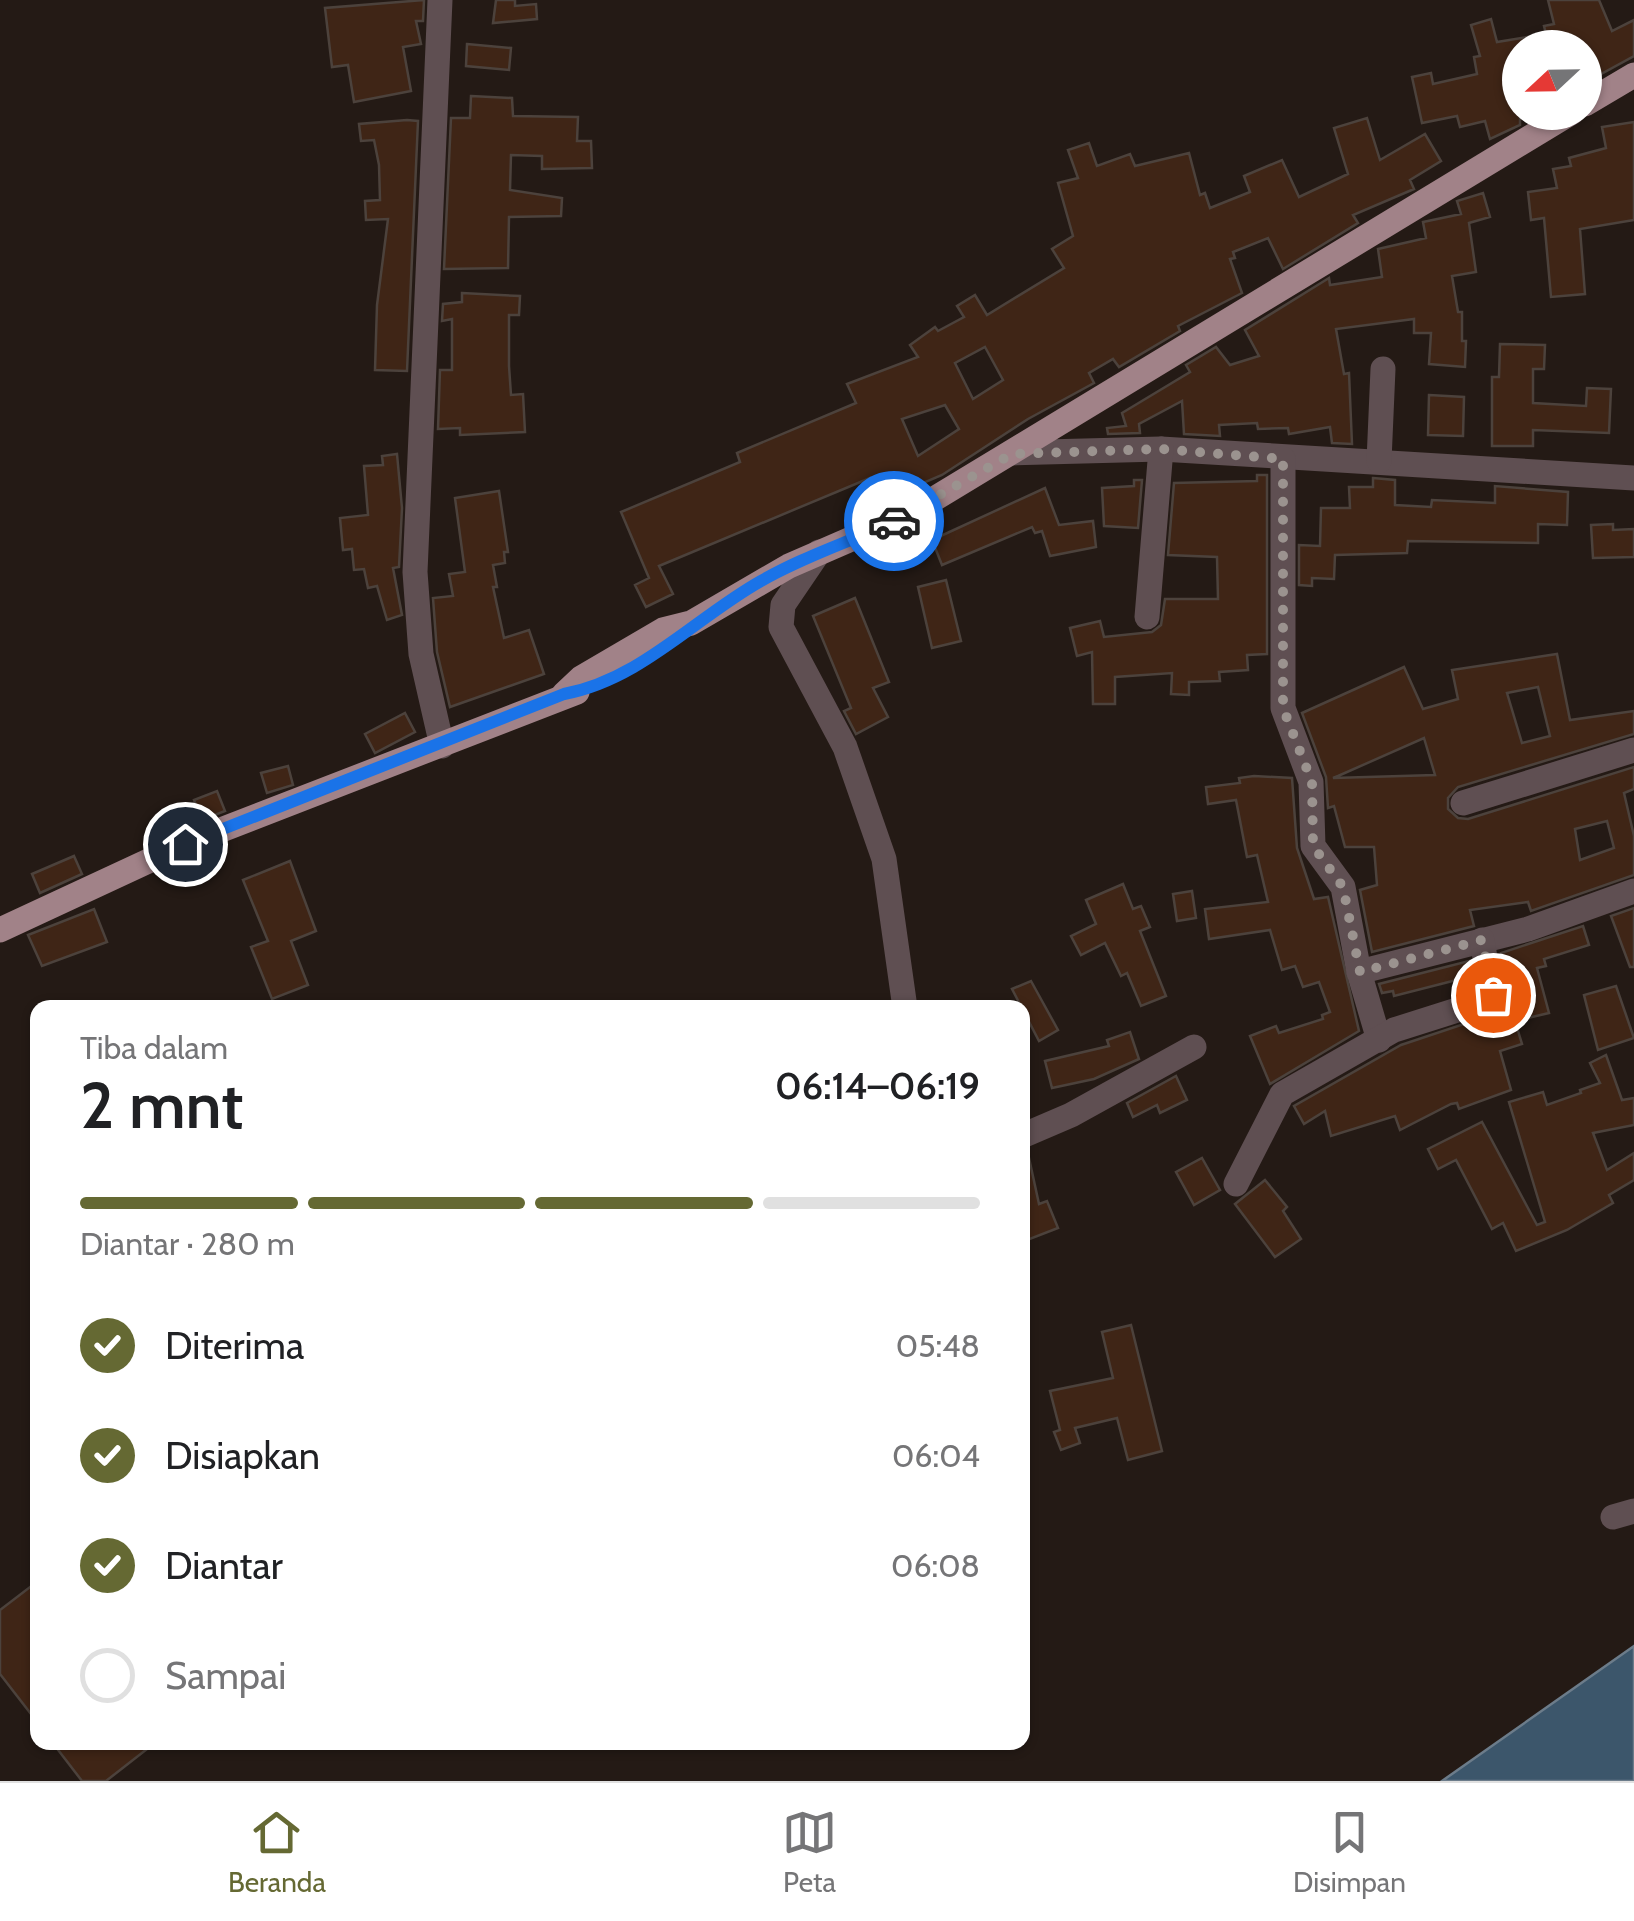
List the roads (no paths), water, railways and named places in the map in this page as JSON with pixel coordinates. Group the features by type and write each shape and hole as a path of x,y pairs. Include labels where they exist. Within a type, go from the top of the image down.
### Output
{"main road":[{"path":"1602,94 1634,74"},
{"path":"0,930 185,844 442,746 578,687 819,552 912,513 1543,130"}],"street":[{"path":"440,0 415,572 421,654 442,746"},
{"path":"1379,461 1383,369"},
{"path":"1012,454 1161,449 1634,478"},
{"path":"1147,617 1161,449"},
{"path":"1283,459 1283,708 1312,782 1313,846 1343,887 1379,1040"},
{"path":"819,552 783,605 781,627 844,747 884,860 904,1000"},
{"path":"1464,803 1634,750"},
{"path":"1360,972 1546,923 1634,891"},
{"path":"1236,1184 1256,1152 1275,1101 1413,1022 1492,998 1482,940"},
{"path":"1030,1133 1071,1115 1194,1047"}],"water":[{"path":"1634,1646 1634,1781 1442,1781"}]}
